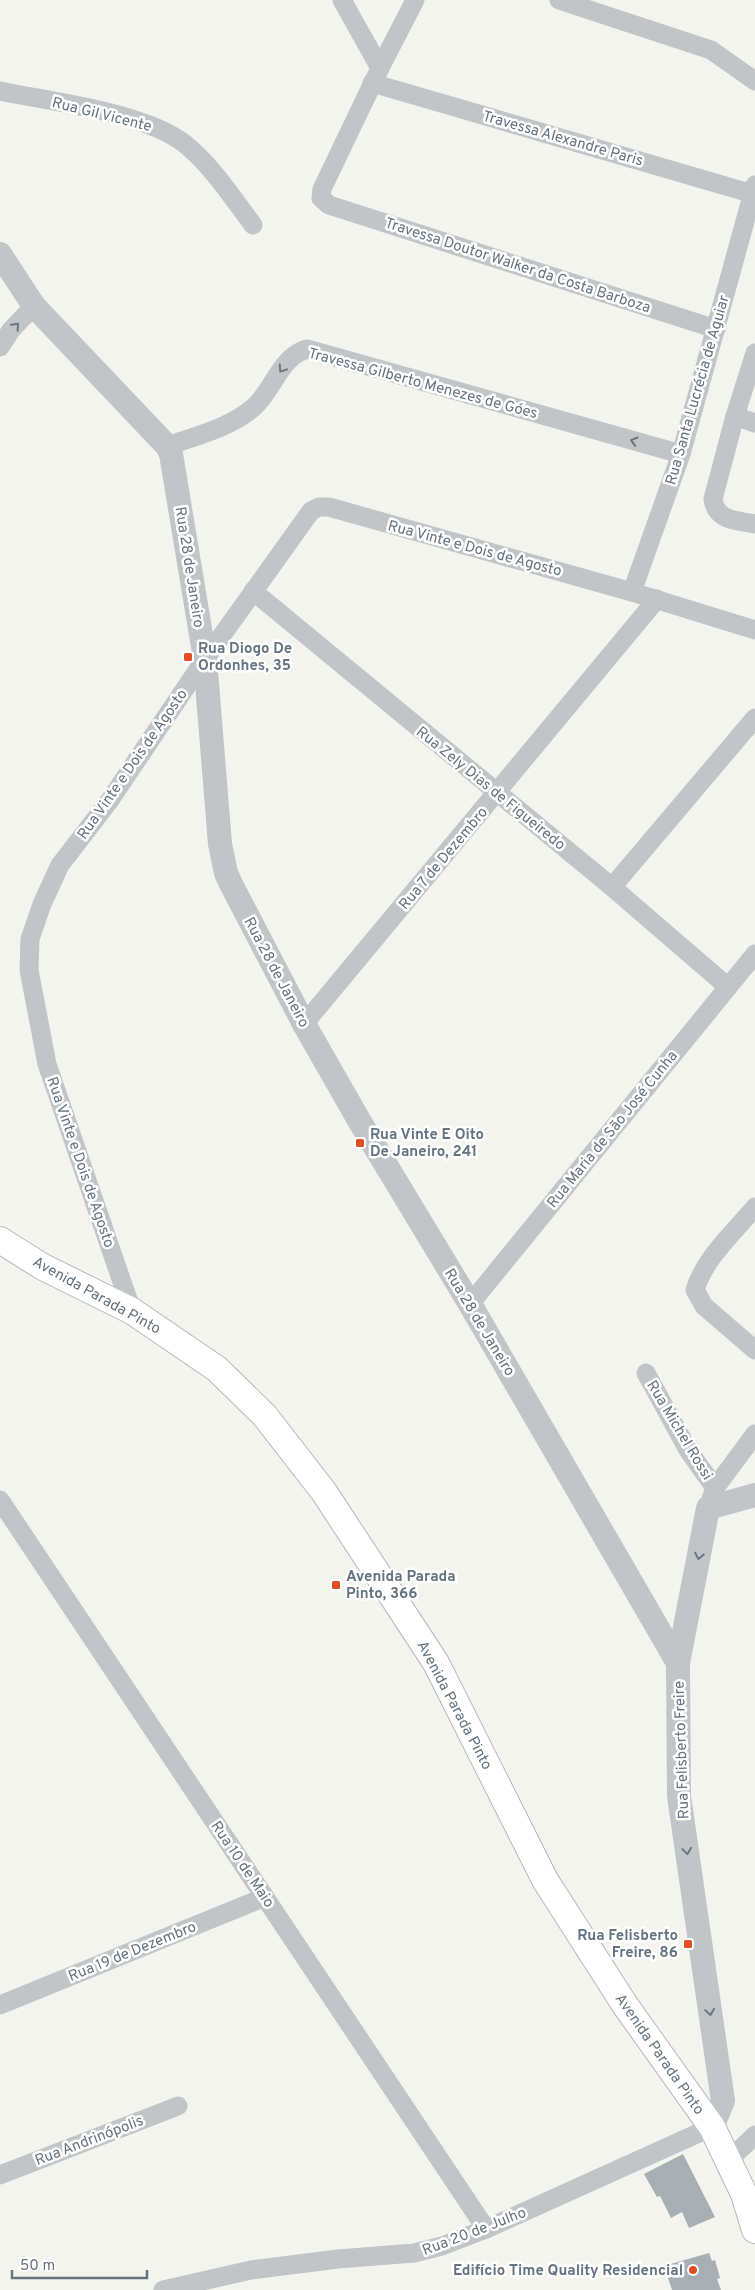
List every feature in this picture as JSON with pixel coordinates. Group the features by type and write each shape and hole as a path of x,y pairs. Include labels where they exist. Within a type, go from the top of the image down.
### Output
{"main road":[{"name":"Avenida Parada Pinto","path":"0,1240 43,1266 132,1311 217,1369 266,1416 324,1492 436,1663 545,1880 625,2005 712,2127 744,2194 754,2224"}],"street":[{"path":"342,0 376,75"},
{"path":"376,75 415,0"},
{"path":"559,0 711,50 755,81"},
{"name":"Travessa Alexandre Paris","path":"376,75 754,190"},
{"name":"Travessa Doutor Walker da Costa Barboza","path":"376,75 322,189 322,198 329,205 716,329"},
{"name":"Rua Gil Vicente","path":"0,90 119,116 164,130 185,144 209,167 253,225"},
{"name":"Rua Santa Lucrécia de Aguiar","path":"632,592 681,454 754,190"},
{"name":"Rua 28 de Janeiro","path":"0,254 34,306 166,446 174,465 205,659 220,844 226,873 304,1024 360,1122 470,1304 678,1663"},
{"path":"0,347 11,330 34,306"},
{"name":"Travessa Gilberto Menezes de Góes","path":"166,446 240,418 265,395 292,356 307,349 681,454"},
{"path":"755,353 735,416 713,499 714,510 720,516 755,524"},
{"path":"735,416 755,423"},
{"name":"Rua Vinte e Dois de Agosto","path":"132,1311 48,1064 29,970 30,938 42,904 60,865 110,800 205,659 311,511 318,507 329,507 657,599 755,630"},
{"name":"Rua Zely Dias de Figueiredo","path":"253,591 612,887 728,987"},
{"name":"Rua 7 de Dezembro","path":"304,1024 498,793 657,599"},
{"path":"612,887 755,718"},
{"name":"Rua Maria de São José Cunha","path":"470,1304 755,954"},
{"path":"755,1207 710,1262 698,1280 695,1290 704,1306 755,1350"},
{"name":"Rua Michel Rossi","path":"646,1372 712,1498"},
{"path":"712,1498 755,1434"},
{"path":"712,1498 755,1495"},
{"name":"Rua Felisberto Freire","path":"712,1498 678,1663 679,1796 723,2101 712,2127"},
{"name":"Rua 10 de Maio","path":"0,1500 486,2229"},
{"name":"Rua 19 de Dezembro","path":"0,2005 265,1897"},
{"name":"Rua Andrinópolis","path":"0,2175 178,2106"},
{"name":"Rua 20 de Julho","path":"163,2290 251,2270 338,2259 414,2253 442,2246 486,2229 712,2127"},
{"path":"729,2160 755,2135"}],"building":[{"path":"683,2154 715,2217 689,2228 682,2212 671,2218 660,2196 657,2197 644,2174"},
{"name":"Edifício Time Quality Residencial","path":"709,2253 712,2261 715,2260 720,2278 717,2279 721,2290 672,2290 667,2275 670,2274 667,2265"}],"place":[{"name":"Rua Diogo De Ordonhes, 35","path":"188,657"},
{"name":"Rua Vinte E Oito De Janeiro, 241","path":"360,1143"},
{"name":"Avenida Parada Pinto, 366","path":"336,1585"},
{"name":"Rua Felisberto Freire, 86","path":"688,1944"},
{"name":"Edifício Time Quality Residencial","path":"693,2270"}]}
